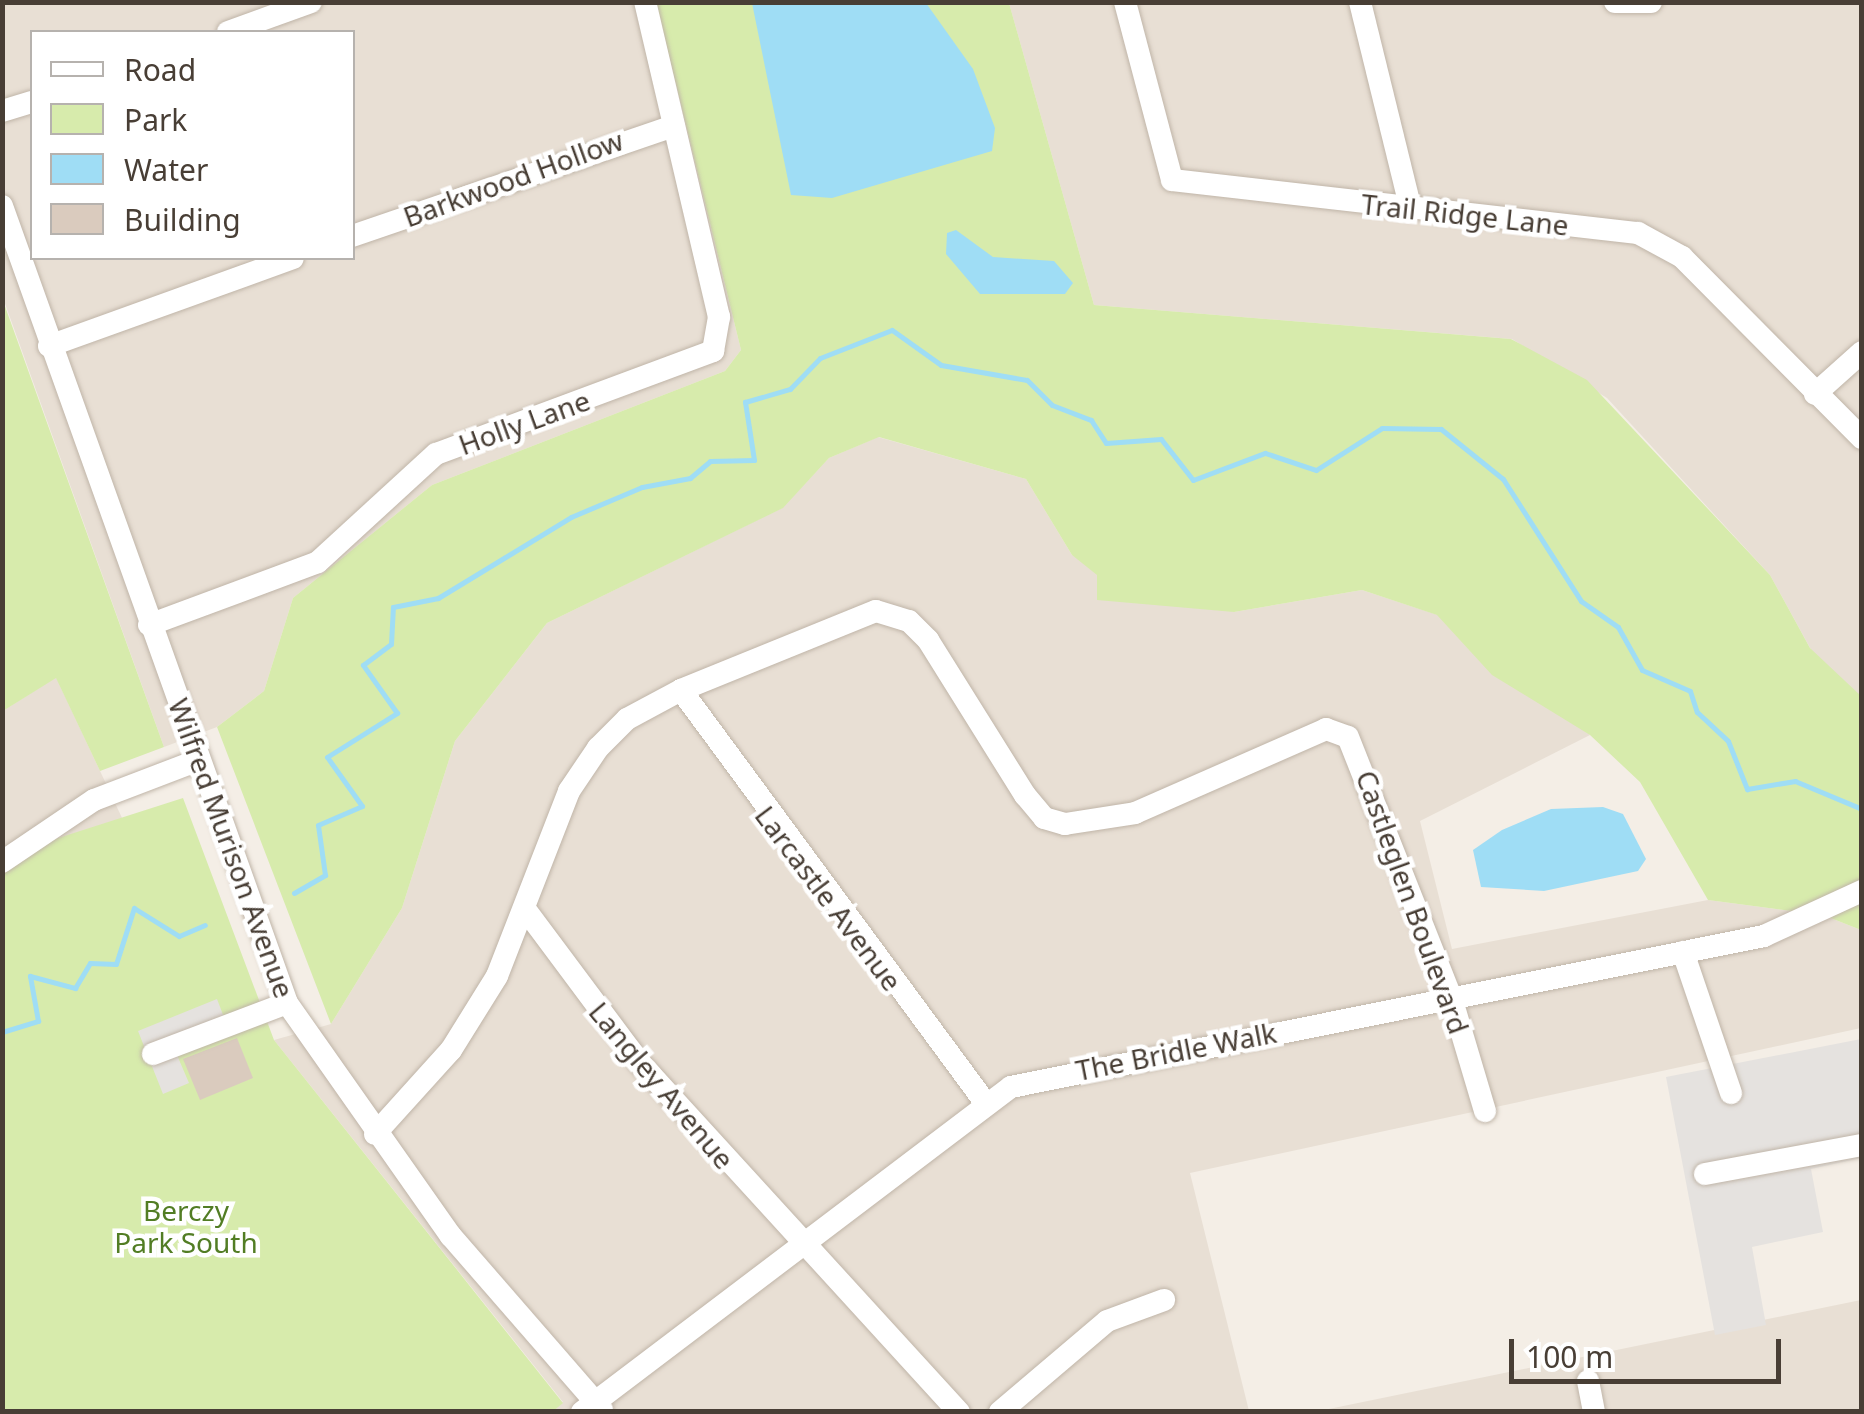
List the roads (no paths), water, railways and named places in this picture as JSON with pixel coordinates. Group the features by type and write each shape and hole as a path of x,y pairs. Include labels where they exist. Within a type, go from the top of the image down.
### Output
{"street":[{"path":"234,30 311,2"},
{"path":"645,2 674,126"},
{"name":"Trail Ridge Lane","path":"1125,2 1172,180 1638,233 1682,257 1862,438"},
{"path":"1360,2 1411,209"},
{"path":"1615,2 1651,2"},
{"path":"2,111 30,103"},
{"name":"Barkwood Hollow","path":"355,235 674,126"},
{"name":"Holly Lane","path":"150,625 318,562 436,454 713,351 720,317 674,126"},
{"name":"Wilfred Murison Avenue","path":"2,206 49,346 288,1003 375,1134 593,1408"},
{"path":"49,346 286,260"},
{"path":"1815,394 1862,352"},
{"name":"Castleglen Boulevard","path":"375,1134 451,1050 528,913 569,791 598,748 628,718 681,690 876,611 894,613 928,640 1044,818 1065,824 1135,813 1326,729 1348,737 1451,997 1485,1111"},
{"name":"Larcastle Avenue","path":"681,690 984,1101"},
{"path":"2,862 94,800 198,760"},
{"name":"The Bridle Walk","path":"593,1408 804,1250 984,1101 1077,1070 1764,936 1862,891"},
{"name":"Langley Avenue","path":"528,913 640,1063 804,1250 958,1412"},
{"path":"1684,952 1731,1093"},
{"path":"153,1054 288,1003"},
{"path":"1705,1174 1862,1145"},
{"path":"1000,1412 1107,1321 1164,1300"},
{"path":"1588,1380 1594,1412"}],"water":[{"path":"752,3 926,3 973,69 995,128 992,151 832,198 791,195"},
{"path":"956,230 993,257 1054,261 1073,283 1065,294 980,294 946,254 947,233"},
{"path":"1603,807 1623,814 1646,859 1638,871 1544,891 1481,887 1473,850 1502,830 1551,809"}],"waterway":[{"path":"294,893 325,875 318,825 362,806 327,757 397,713 363,665 391,644 393,607 438,598 571,517 642,487 690,478 710,461 754,460 745,402 790,389 820,358 892,330 941,365 1027,380 1052,405 1091,420 1106,443 1161,439 1193,480 1265,453 1316,470 1382,428 1441,429 1503,479 1581,601 1618,627 1642,670 1690,691 1697,712 1728,741 1747,789 1795,781 1862,809"},
{"path":"2,1032 38,1021 30,976 75,988 90,963 116,964 134,908 179,936 205,925"}],"park label":[{"name":"Berczy Park South","path":"186,1226"}]}
